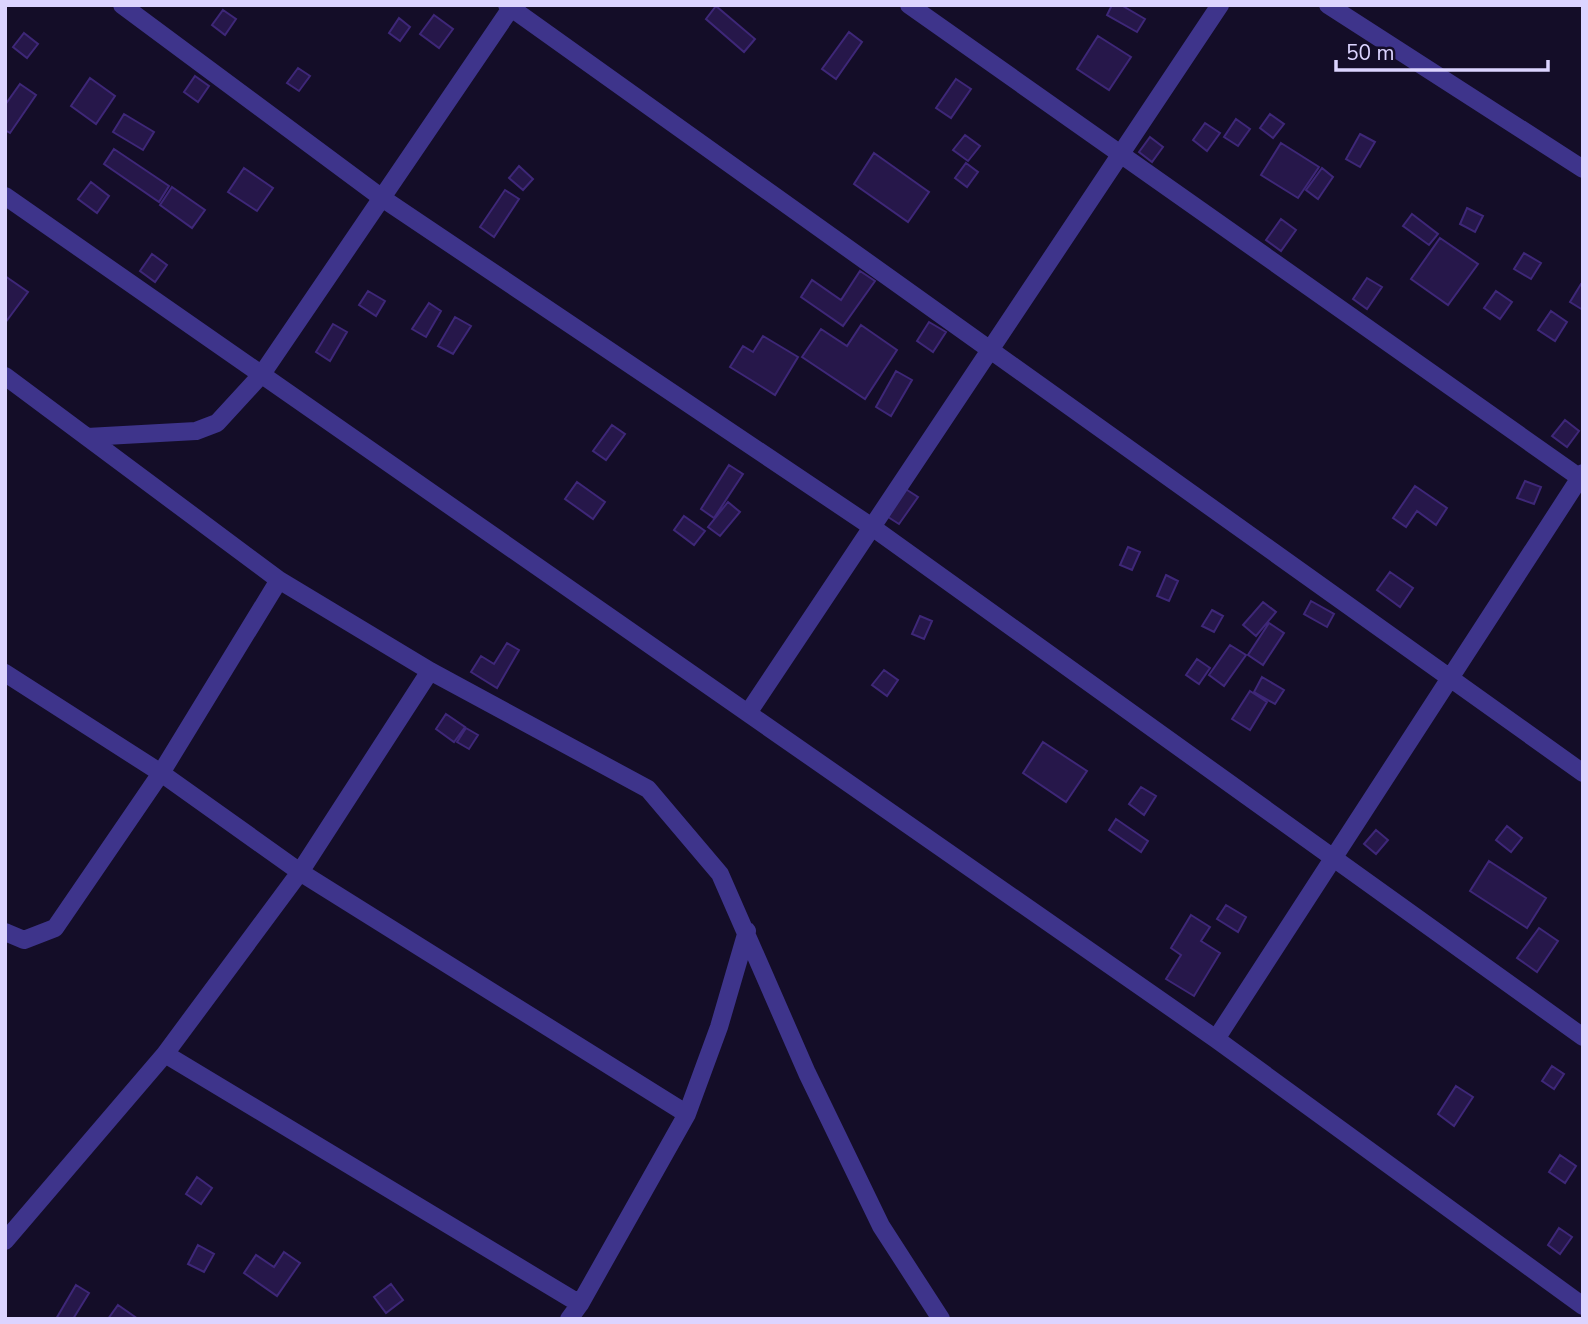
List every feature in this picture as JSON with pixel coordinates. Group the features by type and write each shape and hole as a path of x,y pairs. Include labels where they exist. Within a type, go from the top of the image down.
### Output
{"street":[{"path":"121,5 382,198 872,527 1583,1037"},
{"path":"909,5 1582,477 1216,1038"},
{"path":"748,713 1124,154 1220,5"},
{"path":"1328,5 1583,169"},
{"path":"87,437 196,431 217,423 262,374 510,6 1451,676 1583,774"},
{"path":"5,196 1216,1038 1583,1306"},
{"path":"5,376 279,580 430,671 648,789 719,874 747,932 807,1073 881,1226 941,1319"},
{"path":"5,932 24,940 55,928 161,774 279,580"},
{"path":"5,1241 165,1054 300,872 430,671"},
{"path":"5,673 161,774 300,872 687,1114"},
{"path":"569,1319 687,1114 719,1027 747,932"},
{"path":"165,1054 580,1304"}],"building":[{"path":"1112,5 1121,5 1145,19 1137,32 1107,15"},
{"path":"716,6 755,39 744,52 706,19"},
{"path":"223,10 236,19 225,35 212,25"},
{"path":"434,15 453,29 439,48 420,34"},
{"path":"399,18 410,27 400,41 389,33"},
{"path":"849,32 862,42 836,79 822,69"},
{"path":"24,33 38,44 27,58 13,47"},
{"path":"1098,36 1131,57 1109,90 1077,69"},
{"path":"298,68 310,76 299,91 287,83"},
{"path":"195,76 209,86 198,102 184,92"},
{"path":"90,78 115,96 96,124 71,106"},
{"path":"956,79 971,89 951,118 936,108"},
{"path":"20,84 36,95 10,133 5,130 5,105"},
{"path":"124,114 154,132 143,150 113,132"},
{"path":"1270,114 1284,124 1273,138 1260,128"},
{"path":"1236,119 1250,129 1238,146 1224,137"},
{"path":"1205,123 1220,133 1207,151 1193,140"},
{"path":"1360,134 1375,142 1360,167 1346,159"},
{"path":"965,135 980,146 968,161 953,150"},
{"path":"1150,137 1163,147 1152,162 1139,152"},
{"path":"1281,143 1319,167 1298,198 1261,175"},
{"path":"114,149 169,186 159,202 104,164"},
{"path":"874,153 929,192 908,222 854,184"},
{"path":"966,163 978,172 967,187 955,178"},
{"path":"519,166 533,179 523,190 509,178"},
{"path":"244,168 273,188 257,211 228,192"},
{"path":"1322,168 1333,177 1318,199 1306,190"},
{"path":"91,182 109,196 97,213 78,199"},
{"path":"172,187 205,210 192,228 160,205"},
{"path":"505,190 519,199 494,237 480,227"},
{"path":"1467,208 1483,216 1475,232 1460,224"},
{"path":"1412,214 1438,234 1429,245 1403,226"},
{"path":"1281,219 1296,230 1281,251 1266,240"},
{"path":"1440,238 1478,264 1448,305 1411,279"},
{"path":"1524,253 1541,263 1531,279 1514,269"},
{"path":"152,254 167,265 155,282 140,271"},
{"path":"860,271 875,281 843,326 801,297 812,280 841,300"},
{"path":"5,276 28,292 5,323"},
{"path":"1367,278 1382,287 1367,309 1353,299"},
{"path":"1581,284 1583,285 1583,310 1570,302"},
{"path":"368,291 385,301 376,316 359,305"},
{"path":"1496,291 1512,302 1500,319 1484,308"},
{"path":"429,303 441,311 426,337 412,329"},
{"path":"1551,311 1567,322 1555,341 1538,330"},
{"path":"455,317 471,326 453,354 438,346"},
{"path":"929,322 946,332 933,352 917,341"},
{"path":"333,324 347,332 330,361 316,352"},
{"path":"861,325 897,350 865,399 802,357 821,329 847,346"},
{"path":"763,336 798,357 775,395 730,367 743,346 753,352"},
{"path":"896,371 912,380 891,416 876,407"},
{"path":"1565,420 1579,431 1567,447 1552,436"},
{"path":"612,425 625,434 606,460 593,451"},
{"path":"729,465 743,474 714,518 701,509"},
{"path":"1525,481 1541,487 1534,504 1517,498"},
{"path":"577,482 605,502 593,519 565,499"},
{"path":"1415,486 1447,508 1436,525 1417,511 1406,527 1393,518"},
{"path":"904,488 918,497 899,524 885,515"},
{"path":"728,502 740,512 720,536 708,527"},
{"path":"684,516 705,531 694,545 674,530"},
{"path":"1128,547 1140,552 1132,570 1120,565"},
{"path":"1390,572 1413,588 1400,607 1377,590"},
{"path":"1166,575 1178,581 1169,601 1157,596"},
{"path":"1311,601 1334,614 1327,627 1304,614"},
{"path":"1263,602 1276,612 1256,636 1243,625"},
{"path":"1212,610 1223,616 1214,632 1202,626"},
{"path":"920,616 932,621 924,639 912,634"},
{"path":"1269,623 1284,633 1263,665 1248,655"},
{"path":"507,643 519,650 497,688 471,672 481,656 494,664"},
{"path":"1230,645 1246,655 1224,686 1209,675"},
{"path":"1197,659 1210,668 1199,684 1186,675"},
{"path":"884,670 898,680 887,696 872,685"},
{"path":"1262,677 1284,690 1275,704 1254,692"},
{"path":"1250,691 1267,702 1250,730 1232,719"},
{"path":"446,714 465,727 454,742 436,729"},
{"path":"466,728 478,735 469,749 457,742"},
{"path":"1043,742 1087,771 1066,802 1023,773"},
{"path":"1141,787 1156,796 1144,815 1129,804"},
{"path":"1116,819 1148,841 1141,852 1109,830"},
{"path":"1507,826 1522,838 1511,852 1496,840"},
{"path":"1376,830 1388,840 1376,854 1364,844"},
{"path":"1489,861 1546,898 1527,928 1470,891"},
{"path":"1226,905 1246,917 1238,932 1217,919"},
{"path":"1191,915 1210,927 1201,941 1220,953 1194,996 1166,979 1181,955 1171,948"},
{"path":"1539,928 1558,941 1537,972 1517,958"},
{"path":"1552,1066 1564,1074 1554,1089 1542,1081"},
{"path":"1456,1086 1473,1097 1454,1126 1438,1114"},
{"path":"1560,1155 1576,1166 1565,1183 1549,1172"},
{"path":"197,1177 212,1188 201,1204 186,1194"},
{"path":"1559,1228 1572,1237 1560,1254 1548,1245"},
{"path":"198,1245 214,1254 204,1272 188,1264"},
{"path":"284,1252 300,1263 277,1296 244,1273 256,1255 274,1267"},
{"path":"391,1284 403,1300 386,1313 374,1297"},
{"path":"76,1285 89,1293 73,1319 56,1319"},
{"path":"118,1305 138,1319 108,1319"}]}
